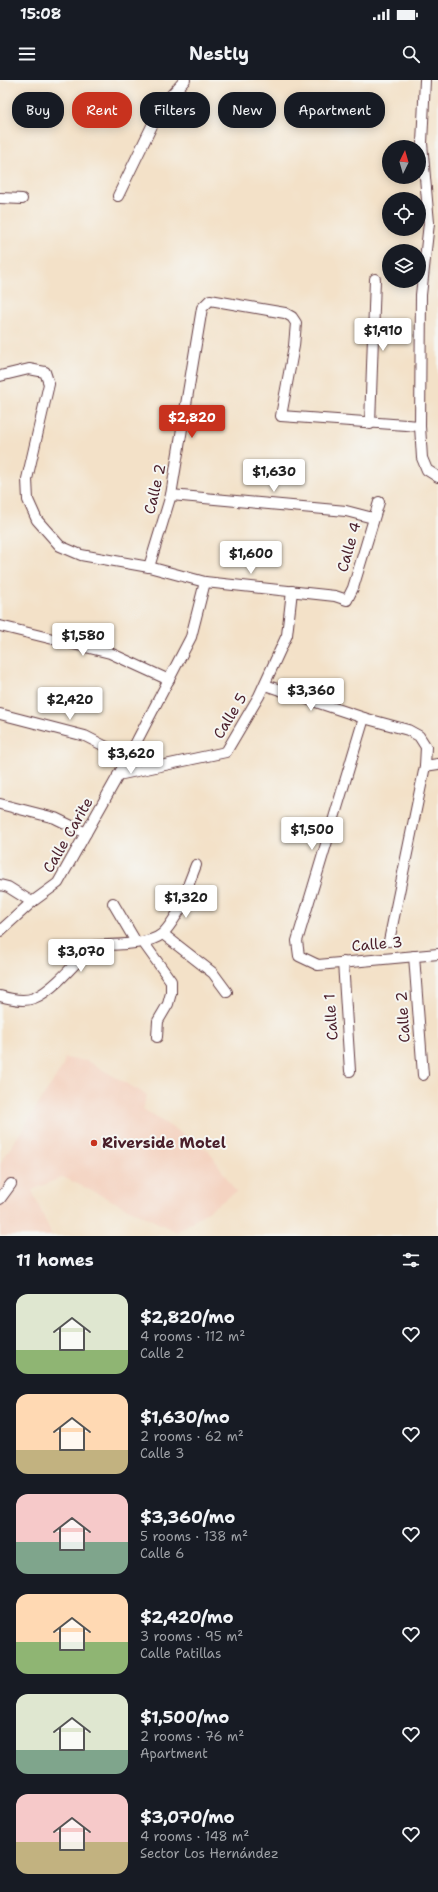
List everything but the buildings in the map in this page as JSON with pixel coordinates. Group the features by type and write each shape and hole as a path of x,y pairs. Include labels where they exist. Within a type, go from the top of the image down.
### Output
{"street":[{"path":"118,196 162,105 185,80"},
{"path":"425,80 422,143 429,223 421,296 420,426 422,458 427,470 438,477"},
{"path":"0,198 22,199"},
{"path":"375,279 370,424 420,426"},
{"name":"Calle 2","path":"149,567 171,495 202,308 210,300 285,313 292,317 296,323 294,346 280,416 370,424"},
{"path":"0,376 29,369 45,372 49,384 27,479 28,500 37,520 60,546 81,555 149,567 205,582 292,591"},
{"path":"171,495 346,511 373,518"},
{"name":"Calle 4","path":"292,591 335,596 347,600 353,588 379,502"},
{"name":"Calle Carite","path":"0,931 32,902 58,883 128,758 191,636 205,582"},
{"name":"Calle 5","path":"118,775 226,752 265,685 288,635 292,591"},
{"path":"0,626 110,653 169,680"},
{"path":"265,685 364,718 408,730 419,736 426,747 425,766 389,941"},
{"path":"0,714 85,736 128,758"},
{"name":"Calle 3","path":"364,718 297,941 299,956 318,965 438,954"},
{"path":"425,766 438,764"},
{"path":"0,804 55,818 86,833"},
{"path":"0,996 13,1000 33,998 56,983 92,946 140,942 163,934 187,898 189,883 196,865"},
{"path":"0,885 8,887 32,902"},
{"path":"187,898 195,896 206,898"},
{"path":"113,903 140,942 170,981 171,993 168,1004 158,1021 157,1037"},
{"path":"163,934 213,973 227,992"},
{"name":"Calle 2","path":"414,956 423,1075"},
{"name":"Calle 1","path":"343,962 350,1070"},
{"path":"0,1199 11,1184"}],"shaded area":[{"path":"65,1058 87,1061 147,1095 143,1109 209,1151 236,1192 177,1232 63,1177 32,1190 52,1236 0,1236 0,1164 63,1066"}],"place":[{"name":"Riverside Motel","path":"94,1143"}]}
